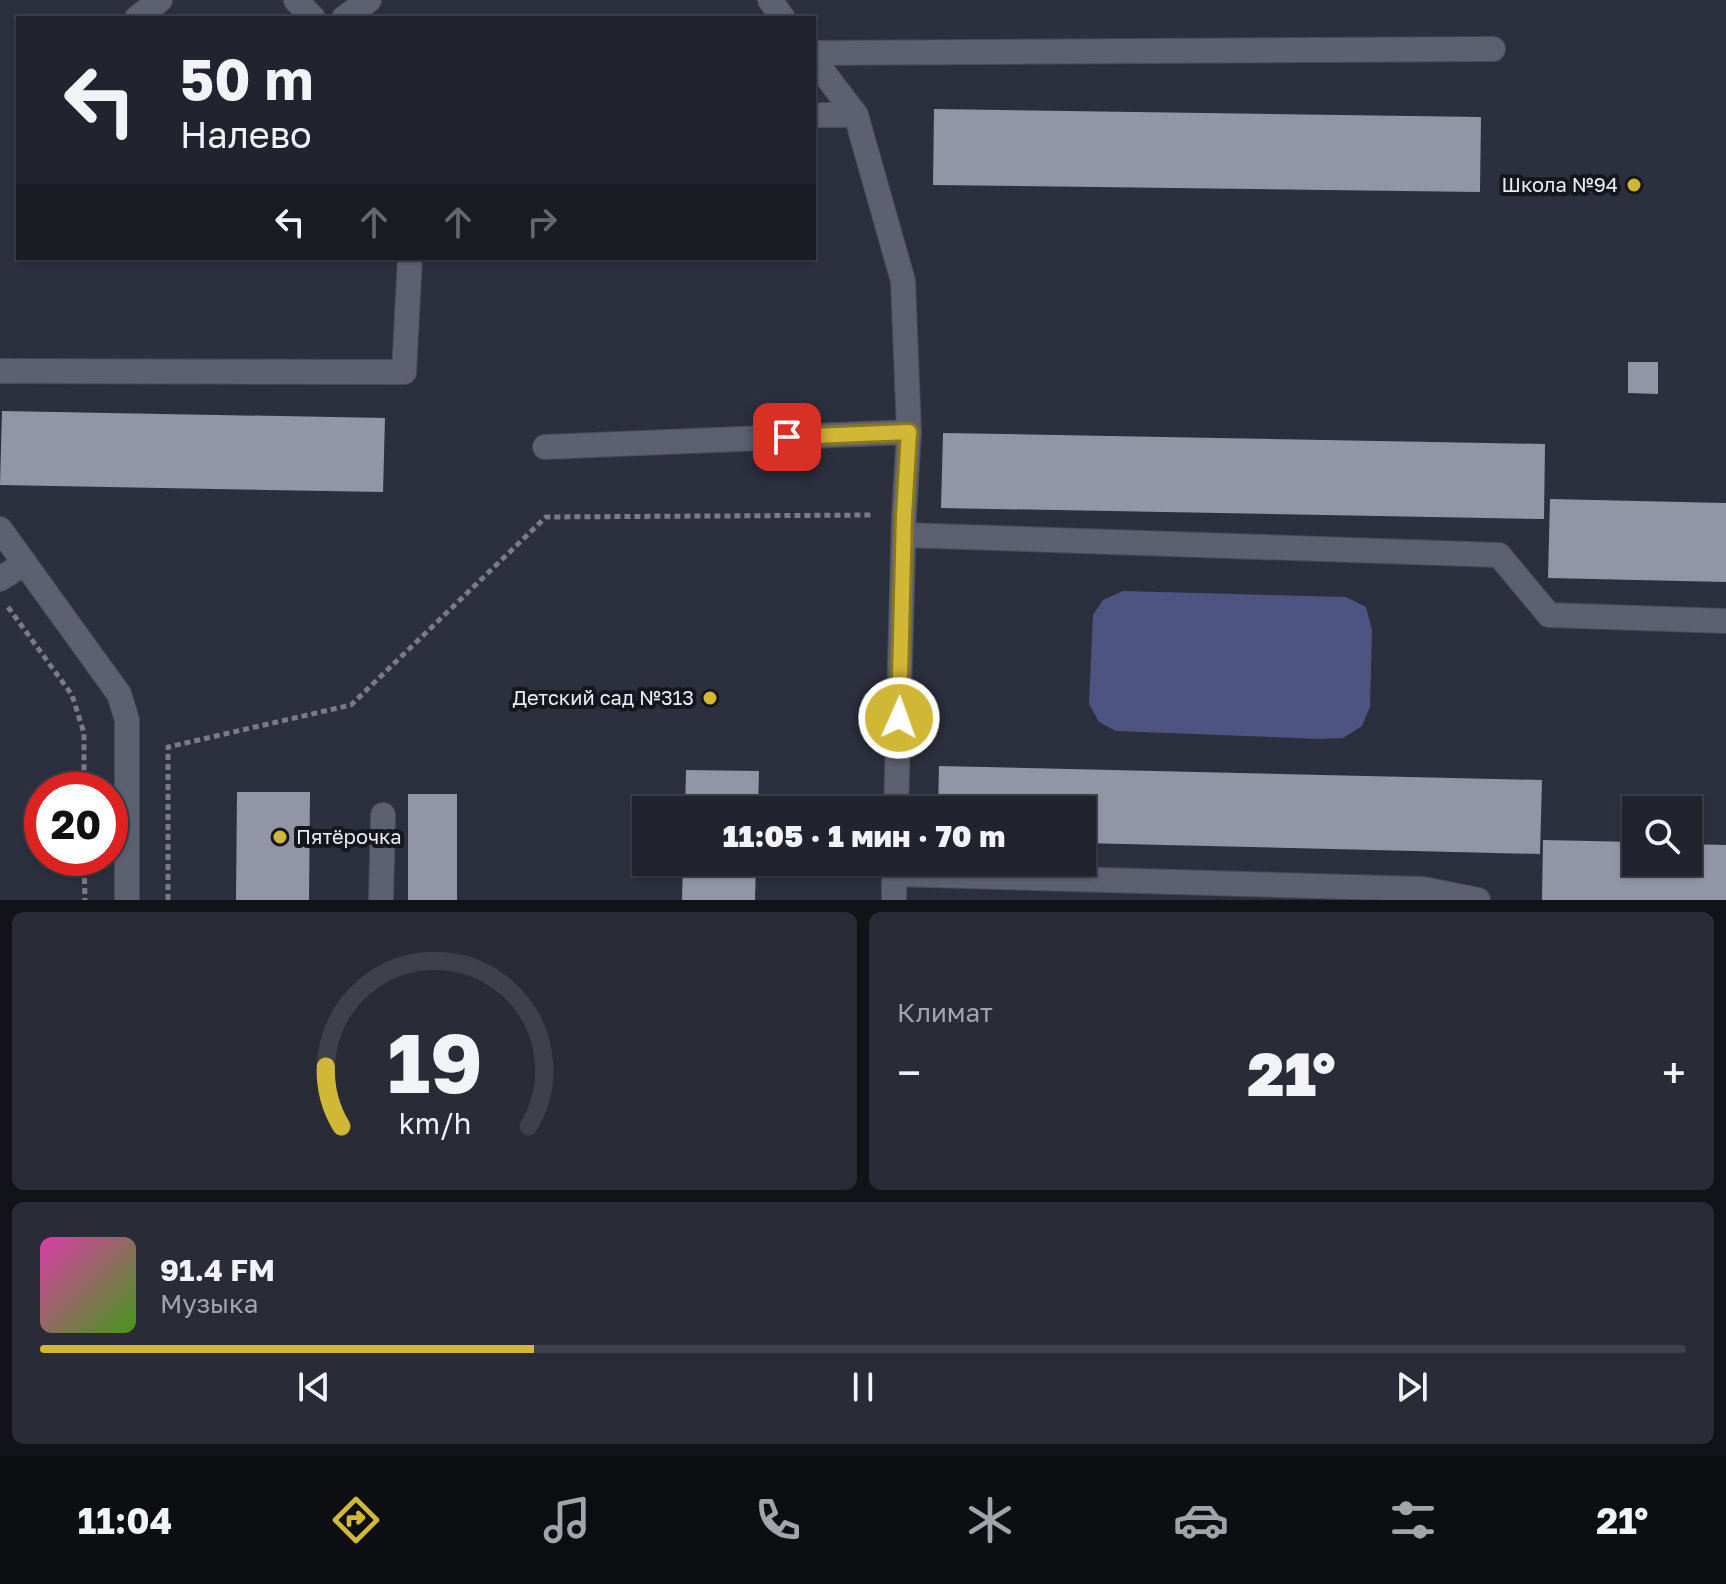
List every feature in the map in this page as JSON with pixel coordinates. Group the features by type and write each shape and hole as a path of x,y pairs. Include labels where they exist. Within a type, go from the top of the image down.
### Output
{"street":[{"path":"140,16 160,0"},
{"path":"296,0 311,16"},
{"path":"347,16 369,0"},
{"path":"816,53 1493,49"},
{"path":"816,63 856,115 903,281 909,432 896,796"},
{"path":"816,115 856,115"},
{"path":"0,371 404,372 410,260"},
{"path":"545,447 909,432"},
{"path":"904,525 1499,555 1549,615 1726,621"},
{"path":"0,529 119,694 127,720 127,900"},
{"path":"0,579 25,563"},
{"path":"381,900 383,815"},
{"path":"894,876 894,900"},
{"path":"1096,876 1423,889 1478,900"}],"path":[{"path":"168,900 168,747 351,705 546,517 904,525"},
{"path":"0,597 72,695 84,733 84,772"},
{"path":"84,876 85,900"}],"shaded area":[{"path":"1123,591 1346,597 1366,607 1372,630 1370,707 1362,726 1343,738 1320,739 1116,731 1099,722 1089,704 1093,615 1103,600"}],"building":[{"path":"934,109 1481,117 1480,192 933,185"},
{"path":"1628,362 1658,362 1658,394 1628,393"},
{"path":"2,411 385,418 383,492 0,485"},
{"path":"943,433 1545,444 1544,519 941,508"},
{"path":"1550,499 1726,503 1726,582 1548,578"},
{"path":"939,766 1542,780 1540,854 1096,843 1096,796 938,796"},
{"path":"686,770 759,771 758,796 685,796"},
{"path":"237,792 310,792 309,900 236,900"},
{"path":"408,794 457,794 457,900 408,900"},
{"path":"1543,840 1622,842 1622,876 1702,876 1702,844 1726,845 1726,900 1542,900"},
{"path":"683,876 756,876 755,900 682,900"}],"place":[{"name":"Школа №94","path":"1634,185"},
{"name":"Детский сад №313","path":"710,698"},
{"name":"Пятёрочка","path":"280,837"}],"route":[{"path":"787,437 909,432 899,718"}]}
